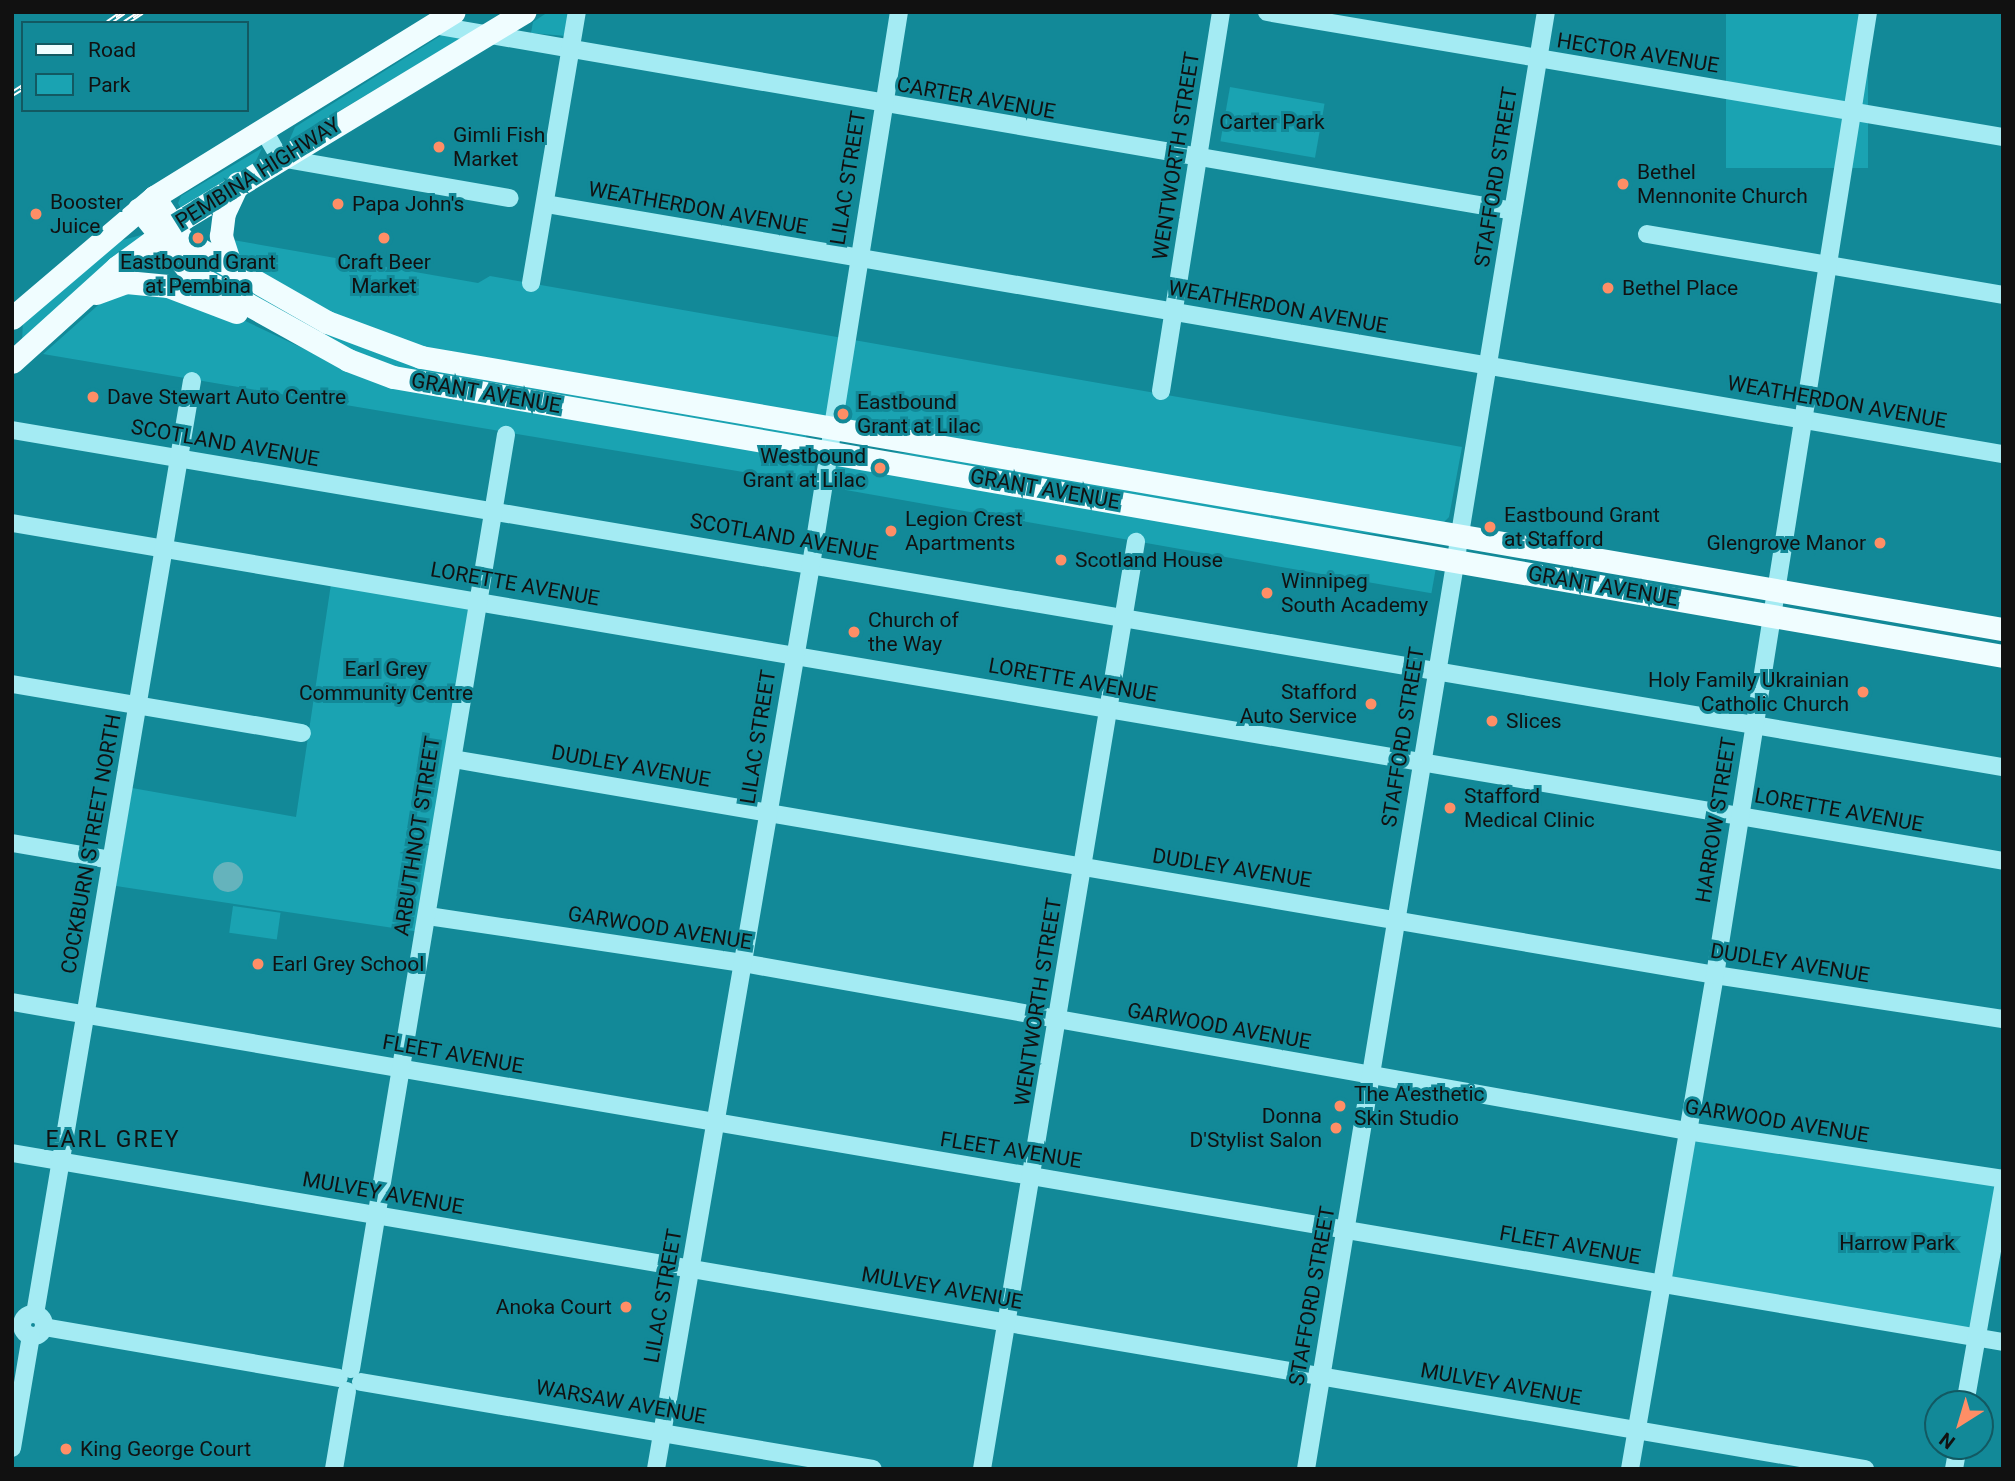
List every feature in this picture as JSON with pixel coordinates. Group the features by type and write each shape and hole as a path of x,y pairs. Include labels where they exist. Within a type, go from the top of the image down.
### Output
{"main road":[{"name":"PEMBINA HIGHWAY","path":"12,320 146,203 454,12"},
{"name":"PEMBINA HIGHWAY","path":"12,362 80,300 167,230 238,183 524,12"},
{"path":"231,267 221,236 224,213 238,183"},
{"name":"GRANT AVENUE","path":"146,203 167,230 190,272 348,360 393,377 2003,656"},
{"name":"GRANT AVENUE","path":"167,230 327,322 421,357 1774,591 2003,628"},
{"path":"80,300 126,282 169,286 252,319 295,330"},
{"path":"12,320 12,351"}],"street":[{"path":"531,283 577,12"},
{"name":"LILAC STREET","path":"656,1469 811,565 830,427 899,12"},
{"name":"WENTWORTH STREET","path":"1161,391 1221,12"},
{"name":"HECTOR AVENUE","path":"1267,12 2003,137"},
{"name":"STAFFORD STREET","path":"1306,1469 1373,1076 1546,12"},
{"name":"HARROW STREET","path":"1630,1469 1715,975 1868,12"},
{"name":"CARTER AVENUE","path":"433,25 883,105 1513,211"},
{"path":"263,129 280,158 510,198"},
{"name":"WEATHERDON AVENUE","path":"545,204 2003,454"},
{"path":"1647,234 2003,295"},
{"name":"COCKBURN STREET NORTH","path":"12,1448 29,1324 61,1161 192,381"},
{"name":"SCOTLAND AVENUE","path":"12,430 2003,767"},
{"name":"ARBUTHNOT STREET","path":"334,1469 403,1068 506,435"},
{"name":"LORETTE AVENUE","path":"12,523 2003,861"},
{"name":"WENTWORTH STREET","path":"982,1469 1136,542"},
{"path":"12,684 302,733"},
{"name":"DUDLEY AVENUE","path":"453,759 1715,975 2003,1019"},
{"path":"12,843 111,860"},
{"name":"GARWOOD AVENUE","path":"428,916 743,963 1057,1021 1687,1130 2003,1179"},
{"name":"FLEET AVENUE","path":"12,1002 403,1068 715,1125 1031,1176 2003,1342"},
{"name":"MULVEY AVENUE","path":"12,1153 1865,1469"},
{"path":"1967,1390 2003,1188"},
{"name":"WARSAW AVENUE","path":"29,1324 873,1469"}],"green space":[{"path":"548,12 568,12 566,36 531,33 533,22"},
{"path":"1726,12 1868,12 1868,168 1726,168"},
{"path":"445,33 465,36 289,141 295,127"},
{"name":"Carter Park","path":"1230,87 1325,104 1315,158 1220,141"},
{"path":"262,148 255,163 181,209 178,203 181,196"},
{"path":"145,234 22,344 23,318 104,245"},
{"path":"227,239 478,283 490,276 1462,447 1449,517 1442,524 440,353 355,327 240,263"},
{"path":"181,249 334,334 388,356 807,432 806,438 415,372 367,358 195,266"},
{"path":"141,289 241,319 366,378 815,461 814,484 43,354 105,299"},
{"path":"892,452 968,458 1437,542 1300,525"},
{"path":"836,463 1436,569 1431,593 832,488"},
{"name":"Earl Grey Community Centre","path":"331,584 471,607 420,932 116,886 132,788 296,817"},
{"path":"233,906 281,913 277,939 229,933"},
{"name":"Harrow Park","path":"1687,1131 2003,1181 1979,1333 1663,1283"}],"shaded area":[{"path":"228,862 239,866 243,877 239,888 228,892 217,888 213,877 217,866"}],"railway":[{"path":"111,21 124,12"},
{"path":"128,21 142,12"},
{"path":"12,94 21,88"}],"place":[{"name":"Gimli Fish Market","path":"439,147"},
{"name":"Bethel Mennonite Church","path":"1623,184"},
{"name":"Papa John's","path":"338,204"},
{"name":"Booster Juice","path":"36,214"},
{"name":"Eastbound Grant at Pembina","path":"198,238"},
{"name":"Craft Beer Market","path":"384,238"},
{"name":"Bethel Place","path":"1608,288"},
{"name":"Dave Stewart Auto Centre","path":"93,397"},
{"name":"Eastbound Grant at Lilac","path":"843,414"},
{"name":"Westbound Grant at Lilac","path":"880,468"},
{"name":"Eastbound Grant at Stafford","path":"1490,527"},
{"name":"Legion Crest Apartments","path":"891,531"},
{"name":"Glengrove Manor","path":"1880,543"},
{"name":"Scotland House","path":"1061,560"},
{"name":"Winnipeg South Academy","path":"1267,593"},
{"name":"Church of the Way","path":"854,632"},
{"name":"Holy Family Ukrainian Catholic Church","path":"1863,692"},
{"name":"Stafford Auto Service","path":"1371,704"},
{"name":"Slices","path":"1492,721"},
{"name":"Stafford Medical Clinic","path":"1450,808"},
{"name":"Earl Grey School","path":"258,964"},
{"name":"The A'esthetic Skin Studio","path":"1340,1106"},
{"name":"Donna D'Stylist Salon","path":"1336,1128"},
{"name":"Anoka Court","path":"626,1307"},
{"name":"King George Court","path":"66,1449"}],"district":[{"name":"EARL GREY","path":"113,1140"}]}
